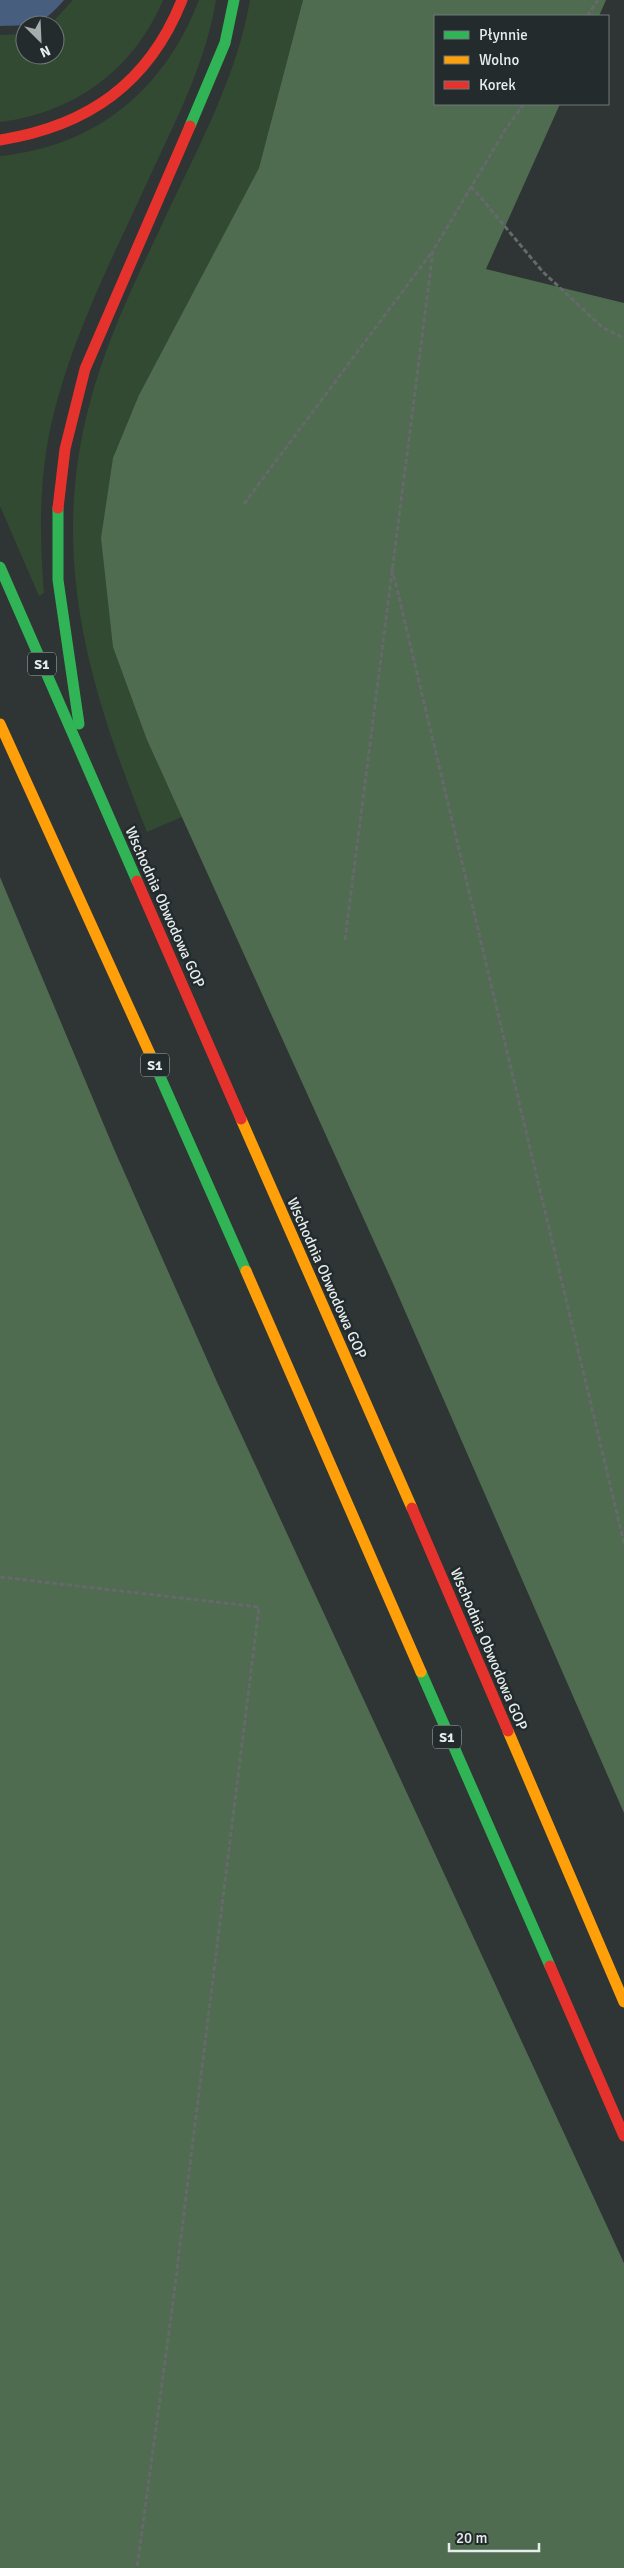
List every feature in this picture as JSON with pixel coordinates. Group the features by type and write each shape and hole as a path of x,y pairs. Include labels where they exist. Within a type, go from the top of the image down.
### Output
{"highway":[{"path":"0,140 44,132 92,110 110,98 129,82 158,47 182,0"},
{"path":"84,760 57,559 59,491 68,430 82,378 95,344 216,67 225,43 234,0"},
{"name":"Wschodnia Obwodowa GOP","path":"0,567 465,1630 624,2002"},
{"name":"S1","path":"0,724 31,796 118,980 624,2136"},
{"path":"5,763 31,796"}],"path":[{"path":"588,15 598,0"},
{"path":"244,504 433,252 523,105"},
{"path":"472,186 543,272 603,328 624,338"},
{"path":"345,940 433,252"},
{"path":"392,568 624,1543"},
{"path":"0,1577 259,1607 176,2280 137,2568"}],"green space":[{"path":"73,0 163,0 151,25 136,47 99,84 77,98 53,109 27,117 0,122 0,35 15,34 15,65 65,65 65,15 59,15"},
{"path":"199,0 216,0 198,68 90,307 65,375 55,410 44,464 41,538 44,593 39,596 0,506 0,156 35,150 67,140 96,126 123,108 146,86 167,61 184,32"},
{"path":"250,0 303,0 259,169 139,395 147,740 182,817 147,832 107,722 91,668 80,614 74,560 74,504 80,447 94,388 107,348 131,290 224,90 235,60"},
{"path":"303,0 606,0 599,15 434,15 434,105 560,105 486,269 624,303 624,1813 391,1279 147,740 113,647 101,538 113,458 139,395 259,168"},
{"path":"0,877 114,1149 217,1382 624,2263 624,2568 0,2568"}],"water":[{"path":"0,0 64,0 49,15 15,15 15,25 0,26"}],"traffic: fast":[{"path":"190,126 225,43 234,0"},
{"path":"58,508 58,580 79,724"},
{"path":"0,567 137,881"},
{"path":"150,1054 246,1271"},
{"path":"421,1672 550,1966"}],"traffic: slow":[{"path":"0,724 150,1054"},
{"path":"241,1119 412,1508"},
{"path":"246,1271 421,1672"},
{"path":"508,1731 624,2002"}],"traffic: jam":[{"path":"0,140 61,124 88,111 112,96 133,77 152,55 168,29 182,0"},
{"path":"58,508 65,449 85,369 190,126"},
{"path":"137,881 241,1119"},
{"path":"412,1508 508,1731"},
{"path":"550,1966 624,2136"}]}
